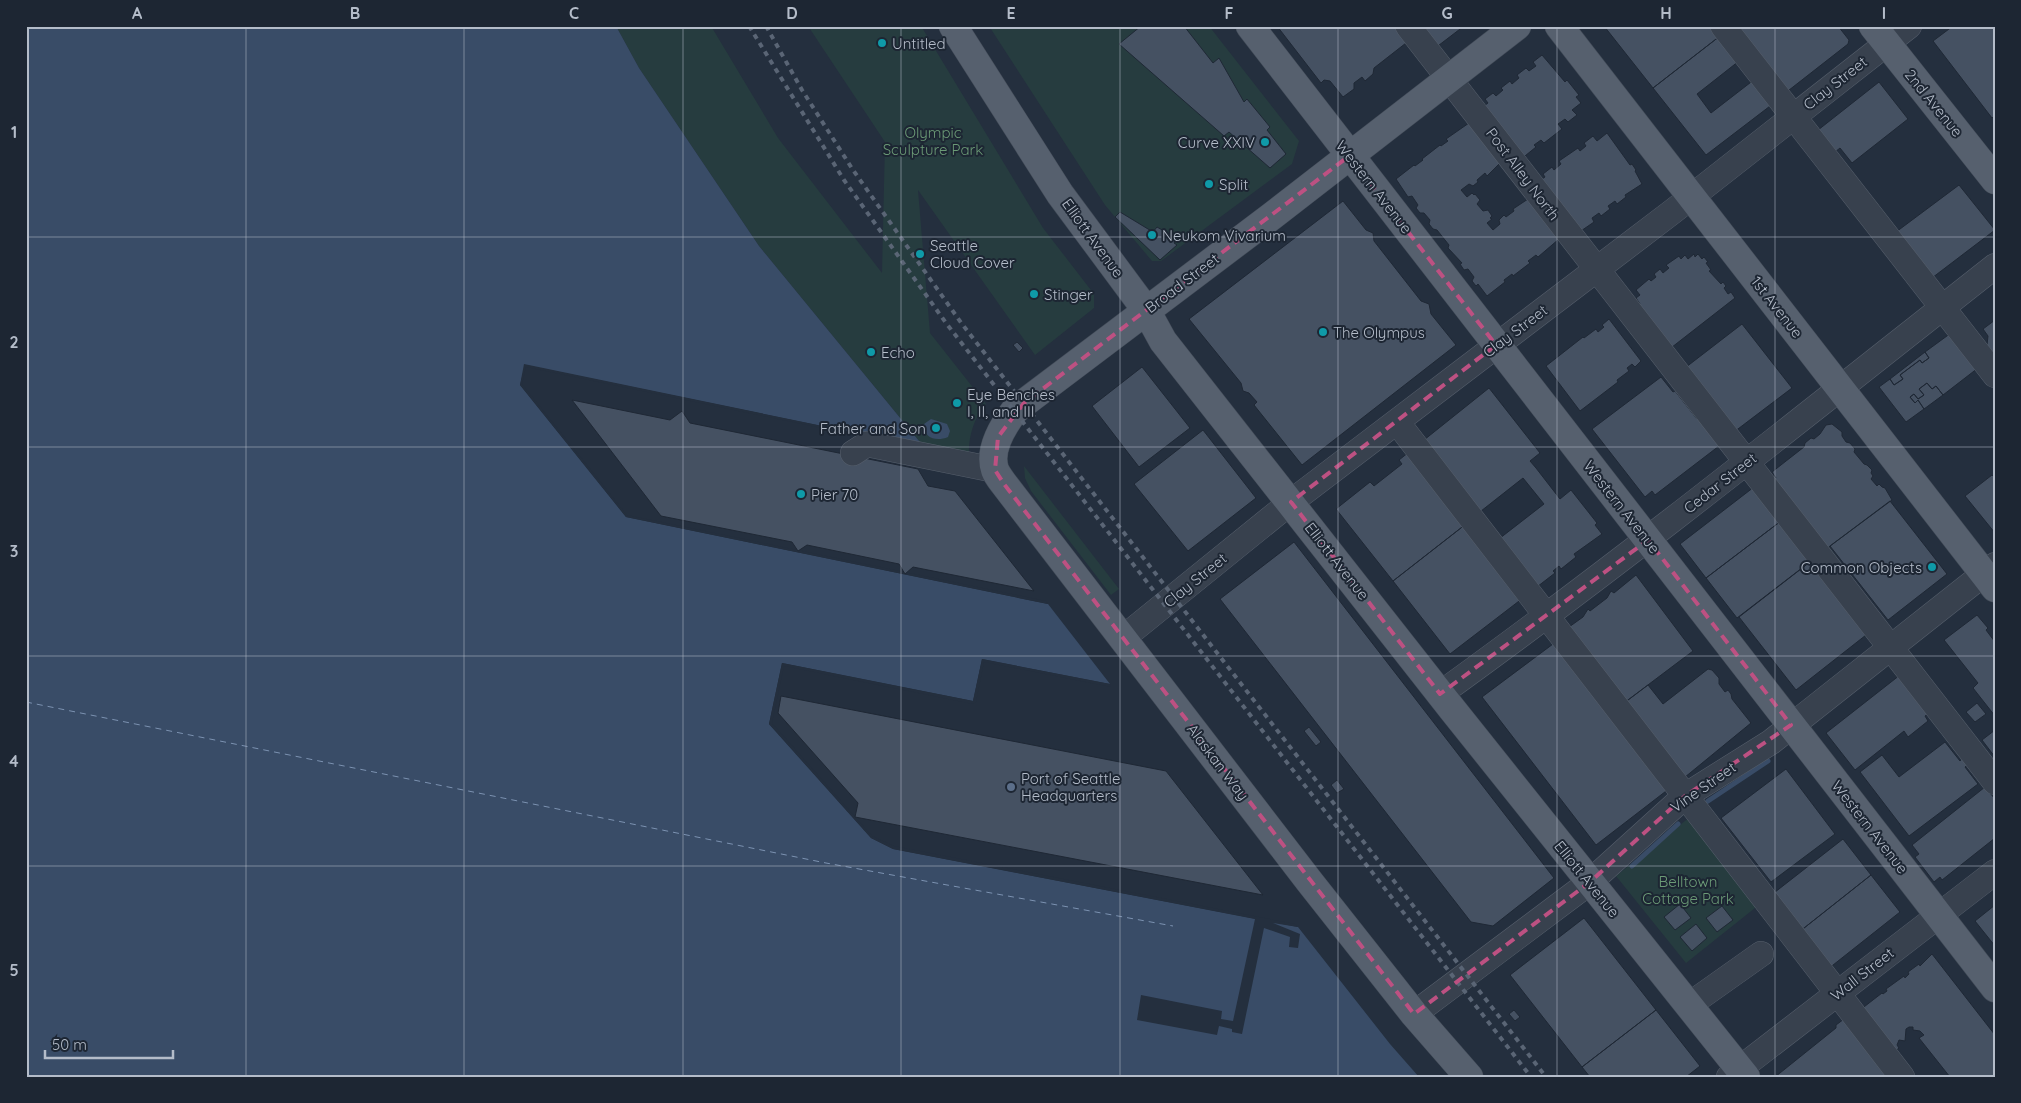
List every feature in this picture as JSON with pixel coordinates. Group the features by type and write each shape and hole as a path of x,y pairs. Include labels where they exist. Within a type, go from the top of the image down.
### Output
{"main road":[{"name":"Elliott Avenue","path":"953,26 1060,194 1146,310 1163,341 1440,694 1689,1005 1738,1074"},
{"name":"Western Avenue","path":"1250,26 1995,988"},
{"name":"Broad Street","path":"995,470 995,452 998,437 1015,410 1517,26"},
{"name":"1st Avenue","path":"1560,26 1840,388 1991,576"},
{"name":"2nd Avenue","path":"1880,35 1995,180"},
{"name":"Alaskan Way","path":"995,470 1309,881 1414,1014 1469,1077"}],"street":[{"name":"Post Alley North","path":"1408,26 1995,782"},
{"path":"1722,26 1995,376"},
{"name":"Clay Street","path":"1123,638 1291,502 1596,270 1792,117 1880,35 1909,26"},
{"name":"Cedar Street","path":"1440,694 1547,617 1648,540 1995,266"},
{"path":"1397,422 1836,994 1902,1077"},
{"path":"853,453 867,444 995,470"},
{"name":"Vine Street","path":"1414,1014 1590,882 1685,796 1771,742 1891,647 1991,576"},
{"name":"Wall Street","path":"1738,1074 1836,994 1995,872"},
{"path":"1689,1005 1761,954"}],"highlighted area":[{"path":"1349,156 1496,345 1291,502 1440,694 1648,540 1791,725 1685,796 1590,882 1414,1014 995,470 998,437 1024,403"}],"green space":[{"name":"Olympic Sculpture Park","path":"616,26 711,26 778,138 882,273 885,142 808,26 921,26 1043,228 1094,294 1094,308 1035,355 918,190 930,333 986,404 972,429 969,457 924,447 759,246 639,68"},
{"path":"989,26 1209,26 1299,141 1292,164 1161,261 1152,261 1105,205"},
{"path":"1024,466 1119,589 1111,595 1031,491 1025,478"},
{"name":"Belltown Cottage Park","path":"1690,817 1760,904 1686,963 1616,876"}],"water":[{"path":"26,26 616,26 639,68 759,246 924,447 525,365 520,385 626,517 1048,604 1110,684 982,659 973,701 782,663 769,724 871,838 893,849 1298,927 1390,1044 1419,1077 26,1077"},
{"path":"931,419 947,424 950,431 948,437 935,439 928,436 924,429 924,424"}],"pier":[{"path":"524,364 924,447 923,449 526,367 522,384 627,515 1046,601 1048,604 626,517 520,385"},
{"path":"982,659 1110,684 1111,687 984,662 976,702 973,704 784,666 772,723 872,836 894,846 1295,924 1298,927 1273,923 1300,934 1298,948 1289,947 1290,937 1264,928 1242,1034 1219,1026 1217,1035 1137,1020 1141,995 1222,1011 1221,1019 1233,1021 1255,919 893,849 871,838 769,724 782,663 973,701"}],"building":[{"path":"1141,26 1184,26 1213,63 1219,58 1244,102 1247,99 1270,127 1267,130 1286,154 1270,168 1229,132 1224,136 1119,44"},
{"path":"1277,26 1394,26 1406,43 1374,68 1373,74 1365,81 1362,77 1354,83 1354,89 1343,97 1330,81 1324,80 1321,83"},
{"path":"1410,26 1464,26 1430,52"},
{"path":"1604,26 1712,26 1720,36 1653,88"},
{"path":"1728,26 1838,26 1849,40 1848,44 1784,94"},
{"path":"1953,26 1995,26 1995,115 1992,118 1933,41"},
{"path":"1720,36 1739,61 1697,94 1711,113 1755,79 1774,103 1706,155 1653,88"},
{"path":"1542,55 1565,82 1567,80 1579,95 1576,97 1581,103 1572,110 1577,115 1568,122 1565,119 1558,124 1562,129 1544,143 1541,140 1534,145 1536,147 1520,160 1481,108 1488,103 1485,99 1493,93 1496,96 1503,90 1501,88 1510,81 1512,84 1519,78 1517,75 1526,68 1529,71 1536,66 1533,62"},
{"path":"1879,82 1908,119 1852,163 1840,148 1830,156 1813,134"},
{"path":"1469,123 1500,163 1487,176 1485,173 1473,186 1469,184 1461,190 1467,197 1472,193 1475,194 1480,200 1477,204 1483,211 1488,210 1492,219 1487,223 1493,230 1500,224 1499,220 1504,215 1506,217 1514,211 1513,209 1528,199 1559,239 1538,257 1536,255 1528,261 1530,263 1513,276 1512,274 1504,280 1505,282 1487,296 1478,284 1476,286 1472,281 1474,277 1468,269 1464,270 1460,264 1462,263 1448,248 1449,245 1437,230 1433,229 1429,224 1430,220 1424,213 1420,213 1416,208 1418,205 1412,196 1408,197 1396,179"},
{"path":"1607,133 1630,165 1632,164 1642,184 1625,195 1626,197 1617,204 1615,201 1608,206 1610,209 1601,216 1599,213 1592,218 1594,222 1578,233 1534,184 1545,177 1543,174 1552,167 1554,170 1561,164 1559,161 1578,148 1580,151 1586,146 1584,143 1593,136 1597,141"},
{"path":"1959,185 1995,230 1928,281 1892,235"},
{"name":"The Olympus","path":"1343,201 1366,230 1373,233 1374,241 1421,301 1429,304 1431,314 1456,345 1302,465 1254,405 1257,402 1249,393 1243,391 1241,383 1189,319"},
{"name":"Neukom Vivarium","path":"1120,212 1153,232 1157,227 1176,238 1174,243 1177,245 1160,260 1115,217"},
{"path":"1694,254 1695,257 1698,254 1702,259 1704,257 1711,270 1709,271 1721,284 1723,282 1728,294 1731,292 1735,298 1667,351 1635,307 1640,304 1636,298 1640,295 1636,290 1649,279 1651,281 1656,277 1654,274 1660,269 1663,273 1669,268 1666,265 1679,256 1681,259 1685,255 1688,259"},
{"path":"1609,319 1641,361 1635,367 1632,364 1627,368 1629,371 1617,380 1618,382 1580,411 1546,366 1583,337 1596,329 1598,332"},
{"path":"1995,320 1995,355 1987,345 1988,336 1983,329"},
{"path":"1742,324 1792,388 1730,435 1681,371"},
{"path":"1951,333 1978,368 1943,395 1936,386 1932,389 1927,383 1919,389 1924,395 1918,399 1914,394 1910,397 1915,403 1918,400 1924,409 1906,422 1879,387 1890,379 1894,385 1903,379 1900,375 1920,360 1922,363 1929,358 1925,352"},
{"path":"1017,342 1023,348 1019,352 1013,345"},
{"path":"1925,352 1929,358 1922,363 1920,360 1900,375 1903,379 1894,385 1890,379"},
{"path":"1142,367 1190,428 1139,467 1092,406"},
{"path":"1661,377 1698,418 1719,446 1655,495 1652,491 1645,497 1592,429"},
{"path":"1927,383 1932,389 1936,386 1943,395 1924,409 1918,400 1915,403 1910,397 1914,394 1918,399 1924,395 1919,389"},
{"path":"1489,388 1540,453 1530,461 1560,499 1571,490 1597,523 1595,525 1602,534 1574,554 1576,557 1561,569 1559,566 1553,571 1555,573 1533,590 1495,542 1544,504 1523,478 1476,515 1419,444"},
{"name":"Pier 70","path":"572,400 670,420 682,411 690,423 918,469 928,486 955,491 1034,591 913,567 905,574 899,564 807,545 798,551 792,542 661,516"},
{"path":"1832,424 1842,432 1846,442 1850,443 1855,449 1854,452 1872,470 1873,476 1871,479 1877,486 1879,484 1885,488 1892,500 1826,549 1773,480 1776,478 1772,472 1804,447 1805,443 1811,438 1814,439 1820,434 1826,425"},
{"path":"1203,430 1256,498 1188,551 1134,484"},
{"path":"1409,452 1466,524 1393,581 1336,509 1370,482 1374,486 1402,464 1399,460"},
{"path":"1992,475 1995,478 1995,533 1965,496"},
{"path":"1754,487 1781,521 1706,578 1680,544"},
{"path":"1890,501 1947,574 1888,620 1830,546"},
{"path":"1781,521 1811,561 1737,618 1706,578"},
{"path":"1466,524 1523,598 1450,654 1393,581"},
{"path":"1294,542 1554,878 1493,926 1471,922 1220,599"},
{"path":"1810,562 1866,635 1796,690 1739,617"},
{"path":"1636,575 1693,651 1620,706 1562,632 1583,617 1588,609 1590,611 1607,598 1611,591 1614,593"},
{"path":"1977,615 1988,628 1986,630 1995,642 1995,716 1973,688 1978,683 1944,640"},
{"path":"1557,641 1670,788 1596,845 1482,697"},
{"path":"1708,669 1712,670 1719,678 1719,684 1725,692 1728,690 1732,699 1751,723 1679,782 1620,706 1648,685 1663,704"},
{"path":"1900,675 1929,713 1925,716 1928,721 1908,737 1904,731 1855,770 1826,733"},
{"name":"Port of Seattle Headquarters","path":"781,696 1166,771 1263,895 855,817 858,803 778,713"},
{"path":"1977,703 1986,714 1975,722 1966,712"},
{"path":"1309,727 1321,742 1316,746 1304,731"},
{"path":"1995,730 1995,757 1982,740"},
{"path":"1945,742 1960,761 1962,759 1967,765 1965,767 1978,784 1909,836 1860,772 1882,755 1899,777"},
{"path":"1786,769 1835,834 1771,882 1721,818"},
{"path":"1337,780 1344,789 1337,793 1331,785"},
{"path":"1985,787 1995,799 1995,838 1942,880 1940,877 1934,882 1915,857 1919,854 1912,845"},
{"path":"1843,839 1871,875 1799,932 1770,896"},
{"path":"1871,875 1900,912 1828,969 1799,932"},
{"path":"1680,904 1691,918 1675,930 1664,917"},
{"path":"1995,905 1995,946 1975,921"},
{"path":"1722,906 1733,920 1717,932 1706,918"},
{"path":"1584,918 1656,1010 1582,1067 1510,975"},
{"path":"1696,924 1707,938 1692,951 1680,937"},
{"path":"1932,954 1995,1035 1995,1077 1950,1077 1919,1038 1924,1035 1920,1031 1913,1030 1913,1027 1906,1029 1905,1041 1899,1040 1897,1045 1899,1048 1892,1054 1860,1010 1904,976 1905,978 1909,974 1908,972 1919,964 1920,966"},
{"path":"1514,1010 1520,1017 1515,1021 1509,1014"},
{"path":"1656,1010 1700,1066 1686,1077 1590,1077 1582,1067"},
{"path":"1844,1019 1886,1074 1883,1077 1775,1077 1836,1028 1836,1025"}],"waterway":[{"path":"1708,801 1768,761"},
{"path":"1632,866 1678,824"}],"ferry route":[{"path":"26,702 826,863 1173,926"}],"railway":[{"path":"749,26 844,180 946,323 1531,1077"},
{"path":"766,26 802,90 853,170 962,324 1546,1077"}],"place":[{"name":"Untitled","path":"882,43"},
{"name":"Curve XXIV","path":"1265,142"},
{"name":"Split","path":"1209,184"},
{"name":"Neukom Vivarium","path":"1152,235"},
{"name":"Seattle Cloud Cover","path":"920,254"},
{"name":"Stinger","path":"1034,294"},
{"name":"The Olympus","path":"1323,332"},
{"name":"Echo","path":"871,352"},
{"name":"Eye Benches I, II, and III","path":"957,403"},
{"name":"Father and Son","path":"936,428"},
{"name":"Pier 70","path":"801,494"},
{"name":"Common Objects","path":"1932,567"},
{"name":"Port of Seattle Headquarters","path":"1011,787"}]}
